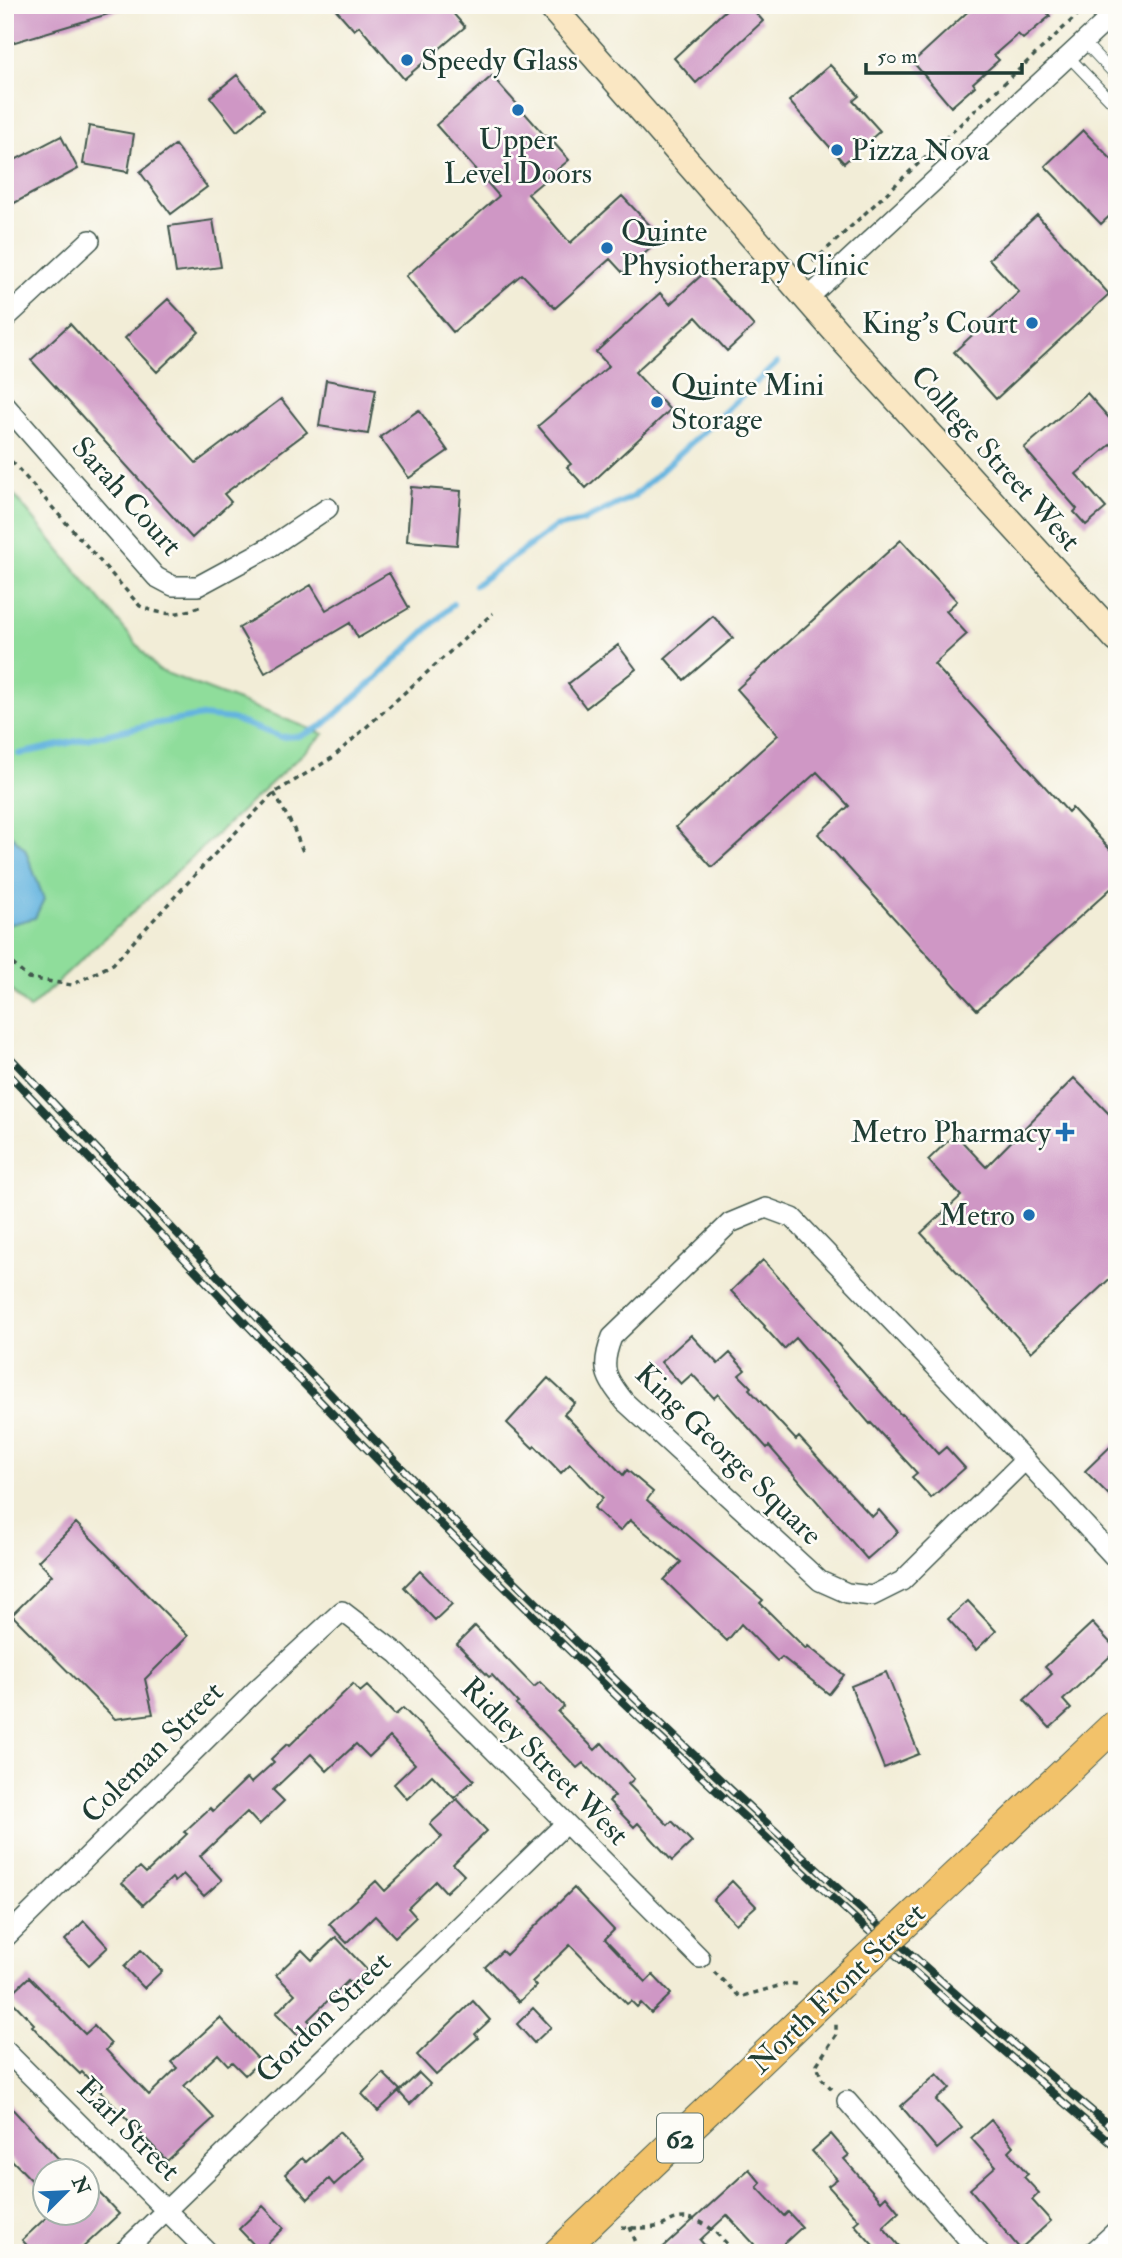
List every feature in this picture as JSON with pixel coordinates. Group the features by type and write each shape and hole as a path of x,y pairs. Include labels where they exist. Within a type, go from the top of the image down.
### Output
{"main road":[{"name":"College Street West","path":"550,5 846,343 1117,639"},
{"name":"North Front Street","path":"558,2253 1117,1723"}],"street":[{"path":"808,298 1117,11"},
{"path":"5,319 90,240"},
{"name":"Sarah Court","path":"5,405 156,577 173,586 198,586 270,547 328,508"},
{"name":"King George Square","path":"1025,1460 902,1581 872,1596 847,1593 820,1581 625,1402 608,1381 605,1356 612,1337 730,1223 766,1208 793,1218 1025,1460 1117,1560"},
{"name":"Ridley Street West","path":"342,1611 398,1654 700,1958"},
{"name":"Coleman Street","path":"5,1938 265,1682 342,1611"},
{"name":"Gordon Street","path":"122,2253 565,1824"},
{"name":"Earl Street","path":"5,2050 209,2253"},
{"path":"847,2101 980,2253"},
{"path":"1092,2253 1117,2230"}],"lane":[{"path":"1084,42 1117,77"},
{"path":"1068,56 1117,107"}],"path":[{"path":"813,262 1088,5"},
{"path":"5,454 140,606 156,613 171,615 187,612 209,603 198,586"},
{"path":"5,957 28,978 72,985 113,964 274,793 332,758 493,613"},
{"path":"274,793 304,854"},
{"path":"700,1958 740,1997 789,1983 801,1985"},
{"path":"836,2021 836,2035 817,2064 821,2078 847,2101"},
{"path":"617,2227 646,2228 661,2226 674,2219 694,2219 710,2228 735,2253"},
{"path":"629,2227 640,2253"}],"green space":[{"path":"5,484 158,670 324,734 29,1009 5,984"}],"water":[{"path":"5,829 25,849 44,899 35,918 8,925 5,922"}],"building":[{"path":"5,5 124,5 125,9 5,45"},
{"name":"Speedy Glass","path":"332,5 446,5 465,27 404,79 359,26 354,30"},
{"path":"731,5 749,5 763,21 696,83 674,58"},
{"path":"975,5 1041,5 1050,16 1023,39 1018,34 994,55 999,60 951,107 913,62"},
{"path":"830,65 859,96 853,101 880,131 844,163 789,101"},
{"path":"237,75 264,109 237,131 210,97"},
{"path":"492,76 569,160 528,194 570,243 622,196 662,238 623,273 610,259 555,308 522,274 453,332 406,276 499,196 436,125"},
{"path":"89,126 134,134 128,172 83,164"},
{"path":"1083,130 1117,165 1117,209 1101,224 1045,166"},
{"path":"61,136 78,169 5,208 5,165"},
{"path":"175,145 207,187 171,214 140,172"},
{"name":"King's Court","path":"1037,215 1109,294 996,399 954,352 1019,292 989,259"},
{"path":"213,220 221,267 176,273 169,226"},
{"path":"705,272 754,326 727,351 696,317 635,372 670,410 586,488 567,467 571,464 538,426 609,366 596,352 660,293 670,304"},
{"path":"168,299 199,332 157,372 125,338"},
{"path":"70,324 196,463 281,399 307,432 224,494 231,502 192,538 31,360"},
{"path":"326,380 376,389 368,434 319,426"},
{"path":"1087,393 1117,427 1117,439 1076,474 1106,508 1086,525 1074,512 1077,509 1024,448"},
{"path":"419,410 448,451 409,478 380,437"},
{"path":"411,487 461,491 457,545 407,541"},
{"path":"901,540 957,601 946,611 967,634 934,664 1068,812 1072,808 1117,857 1117,883 977,1010 818,834 849,806 817,772 712,867 676,827 778,735 737,689"},
{"path":"389,573 409,608 358,638 350,623 265,673 239,628 311,585 326,610"},
{"path":"713,616 733,638 684,680 665,658"},
{"path":"618,645 636,669 586,708 568,684"},
{"name":"Metro","path":"1074,1078 1117,1122 1117,1272 1031,1352 921,1233 961,1196 928,1160 955,1134 986,1167"},
{"path":"763,1260 938,1454 946,1447 965,1468 931,1498 912,1477 917,1473 870,1424 796,1338 784,1349 731,1291"},
{"path":"691,1335 718,1364 730,1353 745,1370 739,1375 751,1387 749,1389 796,1440 799,1437 872,1517 879,1510 898,1532 867,1559 769,1446 767,1448 718,1394 714,1398 692,1374 681,1384 661,1362"},
{"path":"548,1378 575,1403 564,1414 623,1475 627,1470 653,1492 647,1500 763,1600 760,1603 806,1649 808,1646 844,1675 829,1694 782,1657 777,1661 741,1624 727,1641 664,1580 681,1562 630,1520 620,1531 594,1508 603,1498 570,1464 561,1473 535,1446 533,1448 507,1423"},
{"path":"1117,1440 1117,1503 1085,1471"},
{"path":"76,1523 188,1636 145,1679 153,1714 115,1719 12,1615 52,1575 38,1561"},
{"path":"420,1571 452,1604 435,1620 404,1587"},
{"path":"968,1601 996,1631 976,1650 948,1619"},
{"path":"1092,1623 1117,1650 1063,1700 1071,1709 1050,1728 1024,1700 1052,1674 1045,1667"},
{"path":"475,1626 534,1687 540,1682 564,1706 558,1712 595,1750 602,1743 634,1779 628,1784 668,1825 672,1821 692,1842 672,1861 638,1823 634,1827 609,1801 615,1796 583,1763 577,1768 492,1675 489,1677 457,1644"},
{"path":"886,1672 919,1754 884,1768 851,1686"},
{"path":"353,1684 360,1692 367,1686 395,1715 403,1708 474,1780 454,1798 432,1775 407,1799 394,1784 415,1764 390,1737 369,1757 356,1744 327,1771 311,1754 273,1790 284,1801 259,1825 247,1812 200,1856 222,1880 204,1896 183,1874 175,1882 172,1878 143,1905 122,1883 140,1867 146,1873 210,1808 213,1811 247,1778 251,1783 274,1762 271,1759 287,1744 289,1746"},
{"path":"457,1799 487,1831 453,1864 464,1875 446,1892 436,1881 408,1908 416,1917 395,1937 375,1916 347,1943 329,1924 376,1881 385,1891 442,1837 430,1824"},
{"path":"732,1881 756,1906 736,1924 713,1900"},
{"path":"574,1888 614,1930 605,1939 646,1982 653,1975 671,1994 651,2013 641,2003 637,2007 631,2001 627,2004 570,1945 532,1982 536,1986 519,2002 485,1967 502,1951 506,1955"},
{"path":"84,1921 108,1947 89,1965 65,1940"},
{"path":"336,1937 367,1970 352,1985 348,1981 308,2020 311,2023 298,2036 276,2013 295,1994 276,1975 302,1950 312,1960"},
{"path":"141,1950 162,1971 144,1988 124,1967"},
{"path":"29,1977 85,2034 94,2026 111,2044 106,2050 149,2095 177,2068 171,2062 220,2018 260,2061 245,2075 232,2062 228,2065 218,2054 184,2086 214,2118 167,2161 82,2072 80,2074 48,2043 8,1997"},
{"path":"473,2001 490,2020 475,2034 478,2038 436,2075 417,2055"},
{"path":"533,2008 551,2027 534,2043 517,2024"},
{"path":"383,2073 400,2090 378,2111 362,2094"},
{"path":"419,2073 430,2084 410,2104 399,2092"},
{"path":"937,2074 950,2088 936,2100 962,2128 937,2149 901,2106"},
{"path":"5,2101 56,2156 32,2156 32,2181 5,2153"},
{"path":"991,2120 1013,2146 1008,2151 1028,2174 1024,2177 1039,2193 1032,2200 1051,2221 1020,2249 970,2189 996,2166 971,2138"},
{"path":"339,2132 364,2158 334,2185 329,2179 308,2199 285,2174 302,2158 306,2162"},
{"path":"831,2134 849,2155 844,2159 881,2201 886,2196 899,2212 883,2227 905,2253 880,2253 854,2224 859,2220 828,2186 837,2179 812,2151"},
{"path":"749,2169 761,2183 757,2187 784,2216 788,2212 802,2227 774,2253 744,2253 754,2244 727,2215 700,2240 711,2253 657,2253"},
{"path":"102,2196 119,2214 77,2253 34,2253 22,2240 37,2226 102,2226"},
{"path":"263,2206 284,2228 260,2251 239,2229"}],"waterway":[{"path":"475,585 555,527 583,521 634,496 777,363"},
{"path":"19,754 153,724 202,716 232,719 281,737 301,736 322,726 376,679 453,604"}],"railway":[{"path":"5,1052 391,1457 609,1674 859,1907 1117,2132"},
{"path":"5,1070 331,1412 606,1686 773,1844 943,1998 1117,2148"}],"place":[{"name":"Speedy Glass","path":"407,60"},
{"name":"Upper Level Doors","path":"518,110"},
{"name":"Pizza Nova","path":"837,150"},
{"name":"Quinte Physiotherapy Clinic","path":"607,248"},
{"name":"King's Court","path":"1032,323"},
{"name":"Quinte Mini Storage","path":"657,402"},
{"name":"Metro Pharmacy","path":"1065,1132"},
{"name":"Metro","path":"1029,1215"}]}
